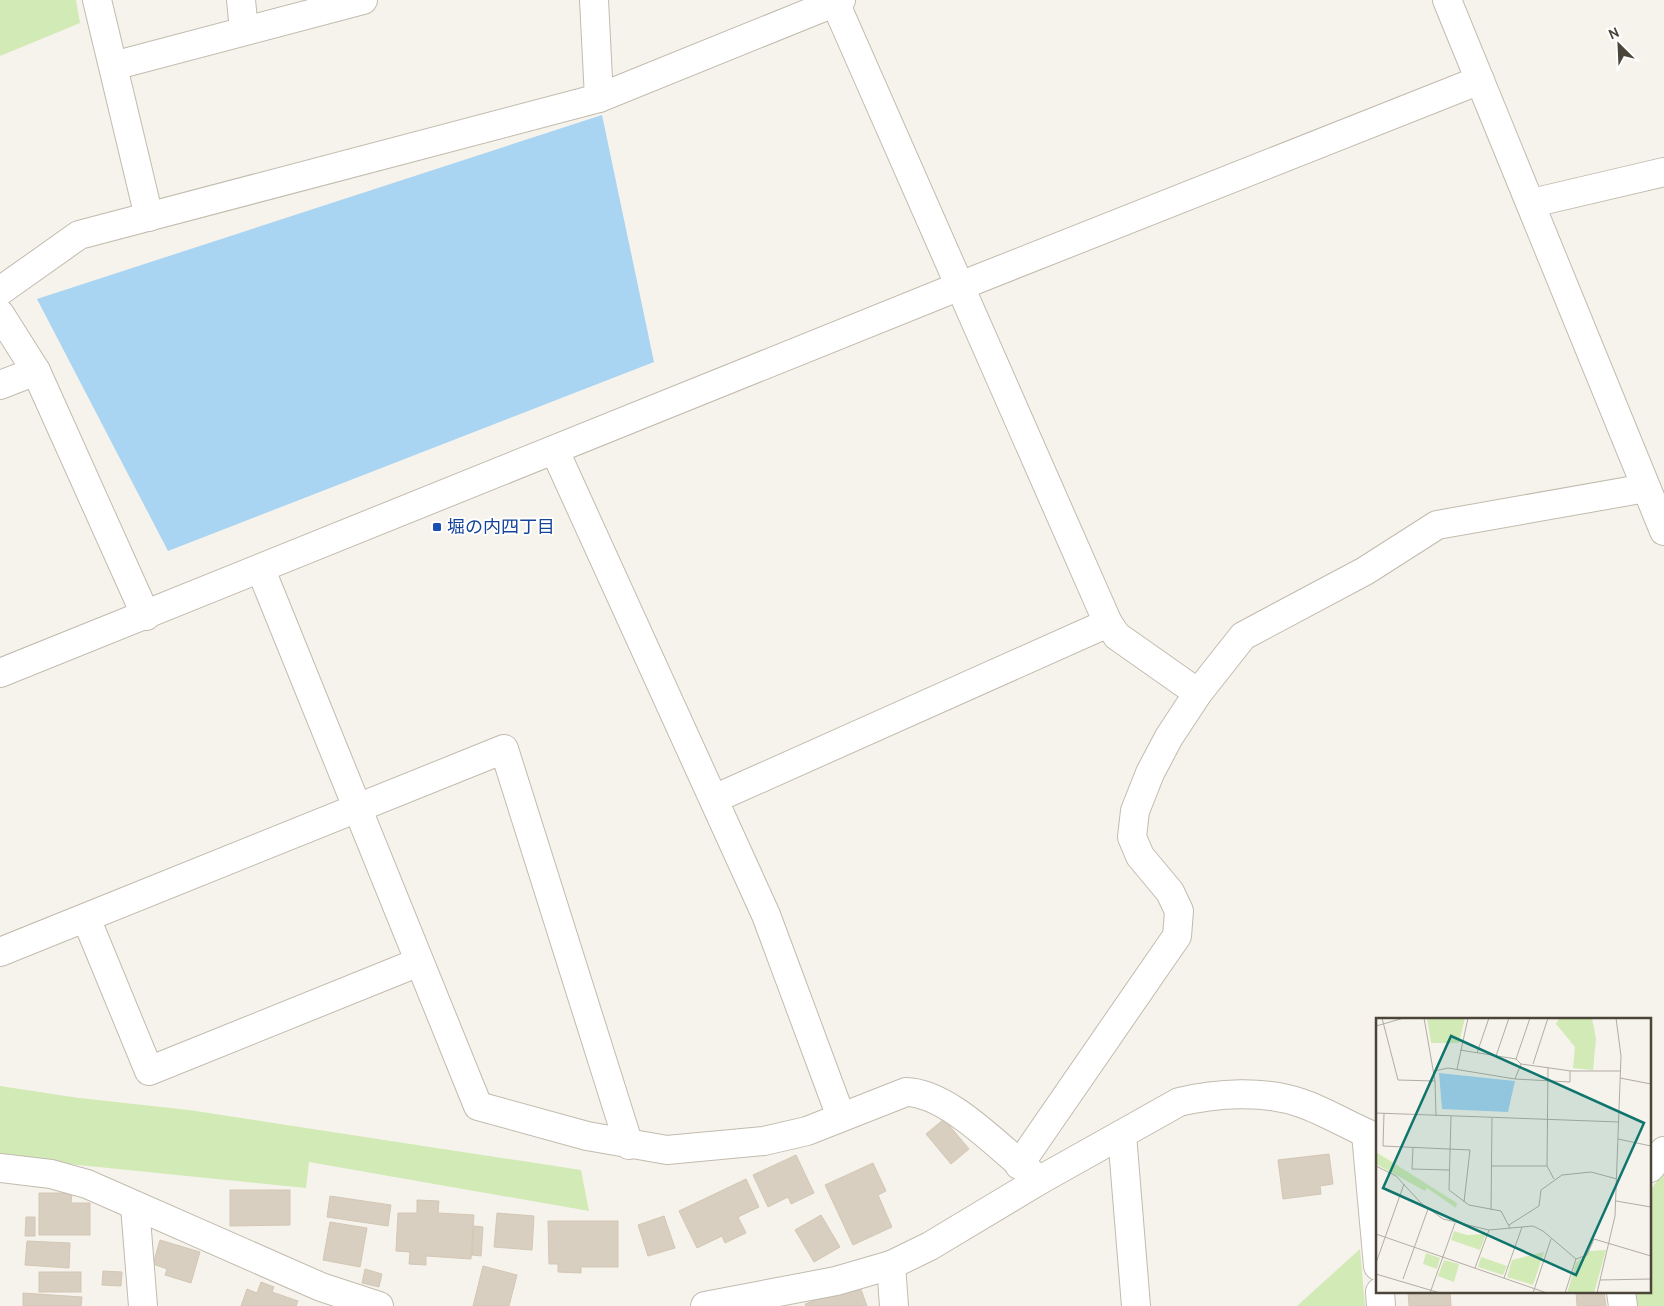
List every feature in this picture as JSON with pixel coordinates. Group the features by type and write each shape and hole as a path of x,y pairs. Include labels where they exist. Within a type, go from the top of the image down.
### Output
{"street":[{"path":"97,0 149,217"},
{"path":"241,0 244,30"},
{"path":"113,66 363,0"},
{"path":"594,0 599,98"},
{"path":"1448,0 1664,531"},
{"path":"0,291 79,235 599,98 836,1 1108,623 1117,636 1198,693"},
{"path":"0,673 261,570 960,286 1480,80"},
{"path":"1532,203 1664,172"},
{"path":"0,314 36,371 146,616"},
{"path":"0,385 36,371"},
{"path":"556,451 766,915 841,1117"},
{"path":"1029,1173 1177,936 1179,911 1170,892 1140,856 1132,837 1135,811 1150,773 1169,737 1198,693 1243,636 1365,571 1437,525 1646,488"},
{"path":"261,570 478,1106 586,1136 629,1145 667,1150 764,1141 807,1131 906,1092 920,1092 948,1105 1029,1173"},
{"path":"714,799 1108,623"},
{"path":"0,952 504,749 629,1145"},
{"path":"86,918 149,1070 419,962"},
{"path":"705,1306 836,1281 890,1265 930,1246 1029,1173 1122,1135 1179,1102 1195,1099 1263,1095 1302,1103 1372,1136 1376,1223"},
{"path":"1122,1135 1136,1306"},
{"path":"1652,1166 1664,1151"},
{"path":"0,1168 51,1174 87,1184 321,1287 379,1306"},
{"path":"135,1206 143,1306"},
{"path":"890,1265 894,1306"}],"green space":[{"path":"0,0 76,0 80,23 0,56"},
{"path":"0,1086 79,1098 189,1110 581,1170 589,1211 309,1162 306,1188 0,1157"},
{"path":"1664,1171 1664,1306 1635,1306 1634,1294 1652,1294 1652,1188"},
{"path":"1360,1249 1365,1306 1297,1306"}],"water":[{"path":"602,115 654,362 168,551 37,299"}],"building":[{"path":"944,1119 969,1149 951,1164 926,1134"},
{"path":"1329,1154 1333,1184 1320,1186 1321,1194 1283,1199 1278,1160"},
{"path":"796,1155 814,1193 791,1204 788,1197 768,1207 753,1175"},
{"path":"873,1163 886,1191 878,1195 892,1227 853,1245 825,1185"},
{"path":"746,1179 759,1207 738,1217 746,1233 725,1243 722,1236 697,1248 679,1211"},
{"path":"230,1190 290,1190 290,1225 230,1226"},
{"path":"39,1193 72,1193 71,1203 90,1203 90,1235 39,1235"},
{"path":"330,1196 391,1205 388,1226 327,1217"},
{"path":"417,1200 439,1201 438,1213 474,1215 471,1259 426,1256 426,1265 409,1264 410,1252 396,1251 398,1213 417,1213"},
{"path":"497,1213 534,1216 532,1250 494,1247"},
{"path":"821,1215 840,1247 814,1262 795,1230"},
{"path":"664,1216 675,1248 648,1256 638,1225"},
{"path":"26,1217 35,1217 35,1236 25,1236"},
{"path":"548,1221 618,1221 618,1267 581,1267 581,1273 558,1272 558,1264 549,1264"},
{"path":"330,1222 367,1228 360,1267 323,1260"},
{"path":"474,1226 483,1227 481,1256 472,1255"},
{"path":"160,1240 200,1252 191,1283 165,1275 167,1269 153,1264"},
{"path":"27,1241 70,1243 69,1268 25,1265"},
{"path":"483,1266 517,1275 509,1306 473,1306"},
{"path":"365,1269 382,1274 379,1287 362,1283"},
{"path":"103,1271 122,1272 121,1286 102,1285"},
{"path":"39,1272 81,1272 81,1292 39,1292"},
{"path":"261,1282 274,1287 272,1292 298,1301 296,1306 241,1306 247,1289 257,1293"},
{"path":"859,1284 867,1306 806,1306 805,1304"},
{"path":"23,1293 82,1297 81,1306 23,1306"},
{"path":"1408,1294 1450,1294 1451,1306 1409,1306"},
{"path":"1576,1294 1604,1294 1606,1306 1577,1306"}],"place":[{"name":"堀の内四丁目","path":"437,527"}]}
